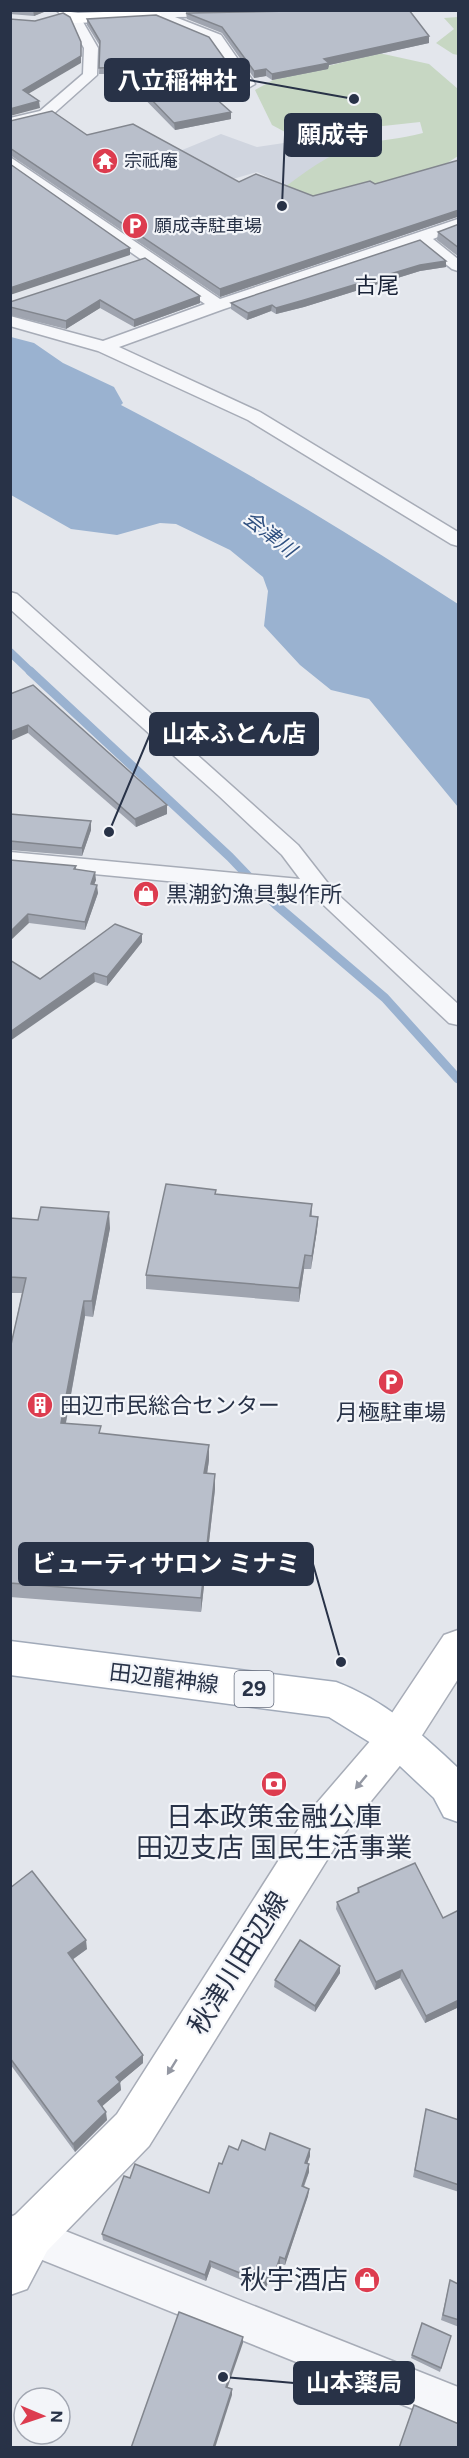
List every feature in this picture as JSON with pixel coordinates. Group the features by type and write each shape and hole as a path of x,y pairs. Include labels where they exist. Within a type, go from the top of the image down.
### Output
{"main road":[{"path":"64,14 154,15"},
{"name":"秋津川田辺線","path":"10,2272 17,2236 133,2130 325,1825 398,1738 459,1647"},
{"name":"田辺龍神線","path":"10,1658 336,1700 398,1738 448,1785 459,1803"}],"street":[{"path":"154,15 346,11"},
{"path":"10,123 45,114 90,75 91,48 64,14"},
{"path":"154,15 216,38 248,84"},
{"path":"10,161 101,222 145,258 218,304"},
{"path":"104,347 218,304 459,224"},
{"path":"422,238 459,266"},
{"path":"123,266 145,258"},
{"path":"10,321 104,347 254,416 459,540"},
{"path":"10,598 227,791 290,850 321,888 459,1017"},
{"path":"10,859 321,888"},
{"path":"17,2236 459,2407"}],"shaded area":[{"path":"221,134 257,147 331,136 345,150 294,190 257,172 226,181 175,153"}],"green space":[{"path":"458,17 458,55 436,43 454,29 444,18"},
{"path":"379,53 429,64 458,89 458,156 429,175 321,198 282,189 317,164 345,149 423,133 420,122 374,127 344,138 285,132 272,125 255,90 273,80"}],"water":[{"name":"会津川","path":"11,337 34,343 63,363 114,387 123,403 121,405 208,451 292,500 458,604 458,807 369,699 331,690 300,665 264,626 268,591 263,577 230,550 176,524 160,523 117,535 71,529 11,495"}],"building":[{"path":"409,10 429,36 324,59 329,63 272,74 266,69 254,71 222,27 186,13"},
{"path":"63,13 70,17 81,42 81,56 23,90 39,101 10,109 10,19 35,21"},
{"path":"156,15 209,37 236,75 197,82 231,112 174,123 120,67 99,68 100,41 87,19"},
{"path":"52,111 87,135 133,124 239,182 256,174 313,196 370,181 375,184 459,160 459,210 220,289 10,148 10,121"},
{"path":"10,164 130,248 10,288"},
{"path":"459,224 459,248 438,232"},
{"path":"420,240 446,261 420,265 276,308 272,305 248,313 231,303"},
{"path":"145,258 200,296 134,320 100,300 66,321 10,307 10,302"},
{"path":"33,685 167,805 135,819 28,725 10,732 10,694"},
{"path":"10,814 91,821 82,848 10,841"},
{"path":"10,860 76,866 74,869 95,872 91,884 97,885 85,922 28,914 10,932"},
{"path":"115,924 142,934 107,977 94,973 10,1032 10,960 40,979"},
{"path":"166,1184 216,1190 215,1194 312,1204 310,1216 318,1217 312,1256 305,1255 299,1288 146,1275"},
{"name":"田辺市民総合センター","path":"41,1207 109,1212 92,1301 84,1301 61,1423 101,1426 99,1433 209,1445 204,1473 215,1474 201,1598 10,1583 10,1349 26,1278 10,1277 10,1218 38,1220"},
{"path":"415,1863 443,1918 459,1910 459,2000 426,2016 402,1970 376,1982 337,1902 359,1892 358,1888"},
{"path":"32,1871 86,1940 68,1953 143,2055 116,2077 120,2082 98,2101 106,2112 73,2144 10,2058 10,1888"},
{"path":"300,1940 340,1966 315,2006 275,1980"},
{"path":"426,2109 459,2120 459,2185 415,2170"},
{"path":"270,2133 310,2149 305,2163 309,2164 302,2186 309,2189 285,2259 280,2257 274,2276 269,2273 265,2283 210,2261 205,2275 102,2234 124,2176 130,2178 135,2164 209,2193 219,2163 222,2164 229,2146 238,2150 242,2140 265,2150"},
{"path":"450,2280 458,2284 459,2281 459,2320 443,2315"},
{"path":"179,2312 243,2337 226,2387 232,2389 213,2448 131,2448"},
{"path":"422,2323 451,2336 441,2368 412,2355"},
{"path":"414,2405 459,2424 459,2448 399,2448"}],"waterway":[{"path":"10,652 31,672"},
{"path":"30,671 230,857 275,904 385,998 458,1079"}],"place":[{"name":"八立稲神社","path":"354,99"},
{"name":"宗祇庵","path":"105,161"},
{"name":"願成寺","path":"282,206"},
{"name":"願成寺駐車場","path":"135,226"},
{"name":"山本ふとん店","path":"109,832"},
{"name":"黒潮釣漁具製作所","path":"146,894"},
{"name":"月極駐車場","path":"391,1382"},
{"name":"田辺市民総合センター","path":"40,1405"},
{"name":"ビューティサロン ミナミ","path":"341,1662"},
{"name":"日本政策金融公庫 田辺支店 国民生活事業","path":"274,1784"},
{"name":"秋宇酒店","path":"367,2280"},
{"name":"山本薬局","path":"223,2377"}],"district":[{"name":"古尾","path":"377,285"}]}
